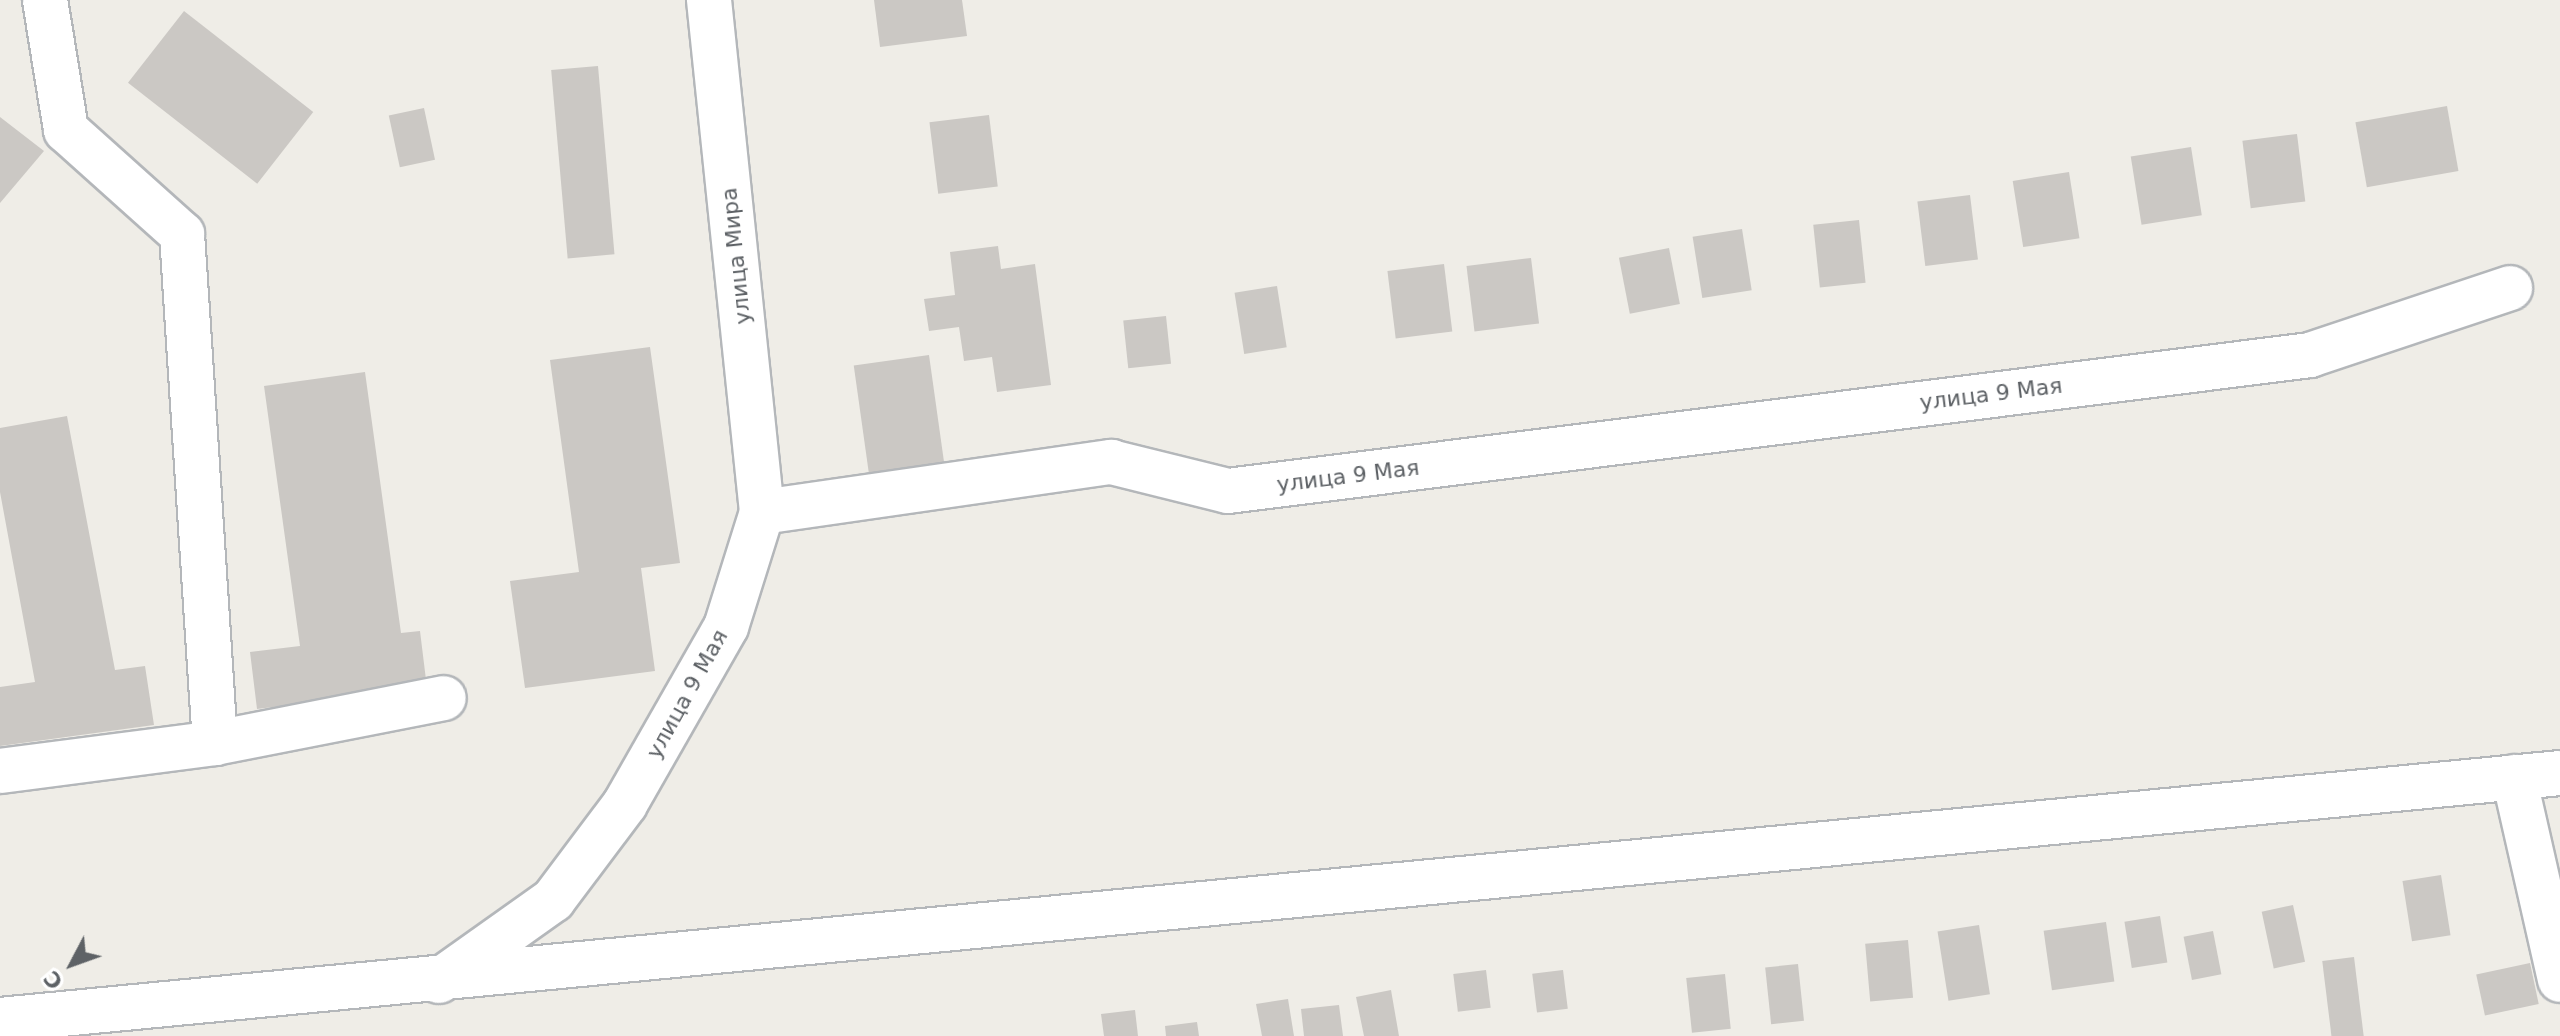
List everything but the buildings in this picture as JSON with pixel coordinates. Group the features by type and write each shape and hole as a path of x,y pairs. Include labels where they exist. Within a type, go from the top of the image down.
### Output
{"street":[{"path":"45,0 66,130 182,234 215,743"},
{"name":"улица Мира","path":"709,0 762,512"},
{"name":"улица 9 Мая","path":"437,982 553,900 625,804 726,627 762,512 1111,462 1228,491 2310,355 2510,288"},
{"path":"0,771 215,743 444,698"},
{"path":"0,1020 56,1026 437,982 2560,773"},
{"path":"2514,777 2560,980"}]}
